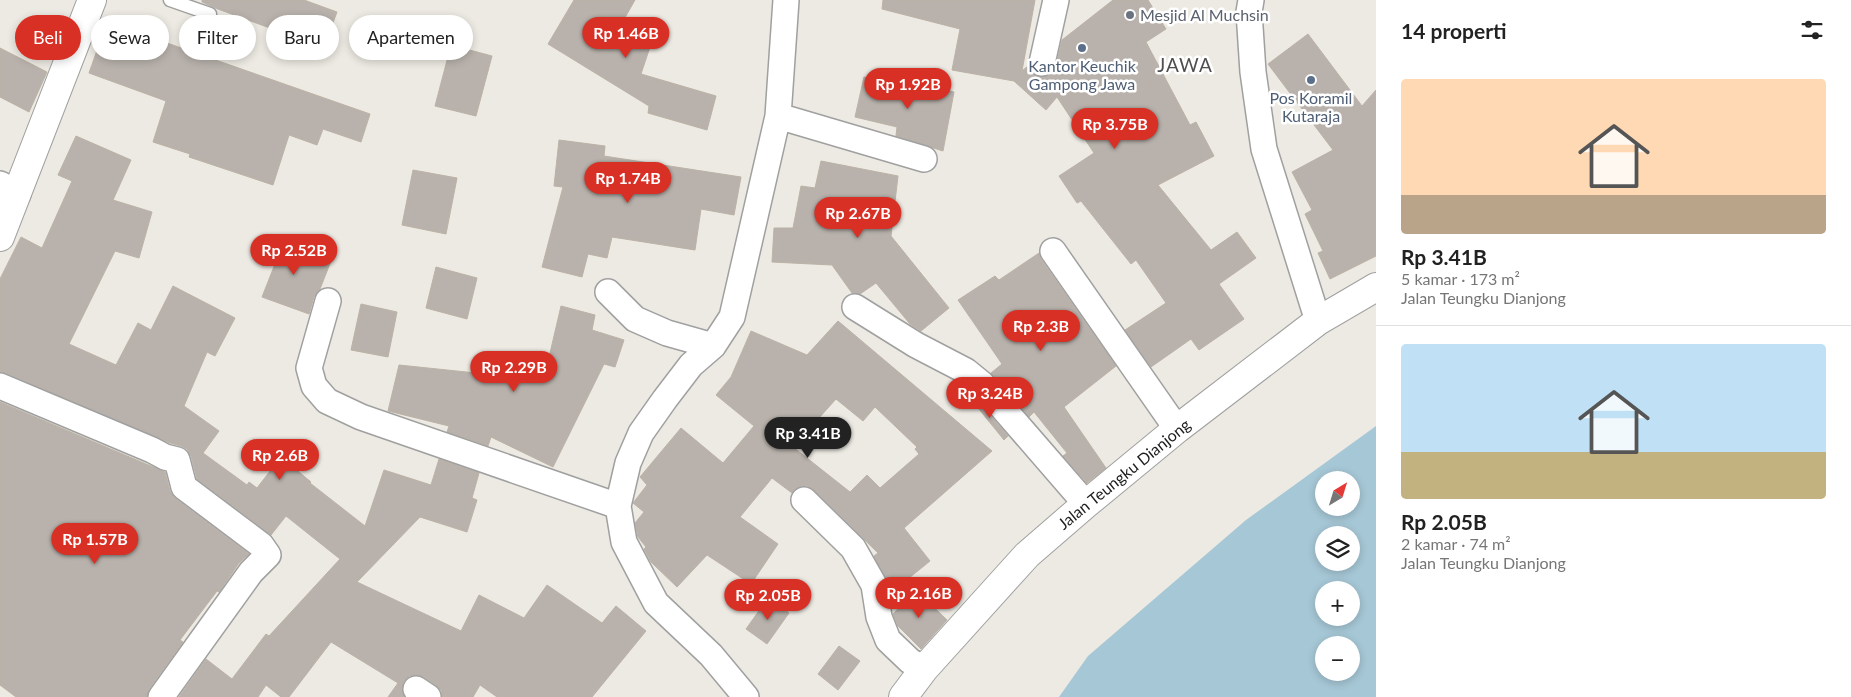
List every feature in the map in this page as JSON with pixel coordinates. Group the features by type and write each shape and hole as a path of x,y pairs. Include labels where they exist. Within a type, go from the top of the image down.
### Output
{"street":[{"path":"0,237 9,189 92,0"},
{"path":"746,697 711,655 656,603 624,542 618,506 628,463 641,433 692,365 713,346 732,317 778,116 786,0"},
{"path":"1042,63 1056,0"},
{"path":"1251,0 1249,12 1253,72 1264,149 1318,321"},
{"path":"778,116 924,159"},
{"path":"1054,251 1177,429"},
{"name":"Jalan Teungku Dianjong","path":"903,697 924,669 1027,555 1177,429 1318,321 1376,287"},
{"path":"608,292 636,319 667,333 713,346"},
{"path":"328,301 308,368 314,386 328,401 362,417 618,506"},
{"path":"855,307 916,345 966,371 982,384 1086,504"},
{"path":"0,386 165,457 177,460 184,487 261,545 268,555 251,572 161,697"},
{"path":"804,500 853,548 874,585 879,617 888,640 910,661 924,669"}],"lane":[{"path":"170,0 210,14"}],"water":[{"path":"1376,426 1376,697 1059,697 1088,656 1246,520"}],"building":[{"path":"202,0 304,0 337,12 336,15 266,15 266,27 256,23 256,15 234,15 202,2"},
{"path":"574,0 635,0 623,21 655,32 641,74 716,96 707,130 648,113 649,106 548,44"},
{"path":"883,0 1035,0 1022,71 1028,66 1032,73 1039,77 1047,76 1053,72 1062,40 1113,0 1148,0 1166,29 1146,42 1190,125 1196,122 1214,156 1158,185 1211,250 1237,232 1256,258 1219,284 1244,319 1199,350 1191,339 1151,367 1125,330 1166,303 1136,260 1131,264 1081,201 1077,203 1059,176 1094,153 1057,97 1046,110 1014,81 952,70 960,29 882,9"},
{"path":"1308,34 1362,106 1376,90 1376,256 1330,279 1318,253 1323,251 1305,214 1312,210 1292,172 1333,150 1268,64"},
{"path":"169,44 179,47 179,60 216,60 370,114 361,142 323,129 317,145 289,135 273,185 189,157 190,154 153,142 166,101 89,73 94,60 169,60"},
{"path":"0,48 15,56 15,60 24,60 47,72 29,112 0,97"},
{"path":"473,51 492,56 476,116 435,106 447,60 473,60"},
{"path":"864,77 906,86 906,82 954,92 943,151 896,136 897,127 855,117"},
{"path":"76,136 131,160 113,200 152,212 139,258 115,251 69,344 116,365 138,323 151,330 173,286 235,318 215,356 207,352 184,406 219,431 203,453 247,485 249,482 257,488 281,457 310,483 365,526 384,470 431,485 439,459 479,473 472,498 477,500 467,532 420,517 357,582 461,631 479,595 524,618 547,585 602,623 616,606 646,631 592,697 497,697 480,685 473,697 442,697 441,690 436,685 424,677 416,675 409,676 404,681 402,689 404,697 388,697 398,683 331,642 289,697 281,697 266,685 258,697 179,697 206,659 232,679 266,634 269,636 340,559 286,516 271,535 197,479 191,456 187,449 0,372 0,279 21,237 42,248 72,181 58,175"},
{"path":"559,140 605,146 604,156 741,177 734,215 701,209 695,250 612,237 607,258 588,254 582,277 542,267 563,187 554,186"},
{"path":"821,161 898,176 891,236 949,308 921,331 910,324 876,283 860,294 852,293 832,265 772,262 774,228 793,228 801,186 815,188"},
{"path":"413,170 457,178 446,234 402,225"},
{"path":"273,237 331,261 320,289 314,297 309,314 262,297 275,264 265,260"},
{"path":"1039,253 1041,259 1116,366 1064,407 1106,468 1087,483 1063,456 1067,453 1034,412 1029,417 991,373 1002,364 958,300 995,276 999,280"},
{"path":"436,267 477,278 467,319 426,308"},
{"path":"361,304 397,312 388,357 351,350"},
{"path":"561,306 595,315 592,330 624,340 615,367 604,364 553,467 491,437 488,446 447,432 449,426 388,411 399,365 495,375 513,381 543,383"},
{"path":"838,321 992,451 904,528 930,561 893,591 888,585 874,556 878,553 814,490 808,486 801,486 792,493 772,478 740,517 778,544 751,584 707,555 677,587 651,562 644,549 646,547 638,537 635,523 644,512 633,503 647,485 640,477 681,428 723,463 754,426 716,395 731,377 751,331 807,355","holes":["836,399 863,421 875,407 917,447 915,449 919,454 880,488 867,475 850,492 793,447"]},
{"path":"973,396 1008,436 1004,440 970,398"},
{"path":"0,402 165,472 170,491 175,498 249,554 239,563 219,592 217,591 180,640 183,642 149,689 147,697 16,697 0,685"},
{"path":"916,590 947,620 921,649 898,626 893,614"},
{"path":"768,598 789,613 767,644 746,629"},
{"path":"839,646 860,661 838,690 818,674"}],"place":[{"name":"Mesjid Al Muchsin","path":"1130,15"},
{"name":"Kantor Keuchik Gampong Jawa","path":"1082,48"},
{"name":"Pos Koramil Kutaraja","path":"1311,80"}],"district":[{"name":"JAWA","path":"1185,65"}]}
